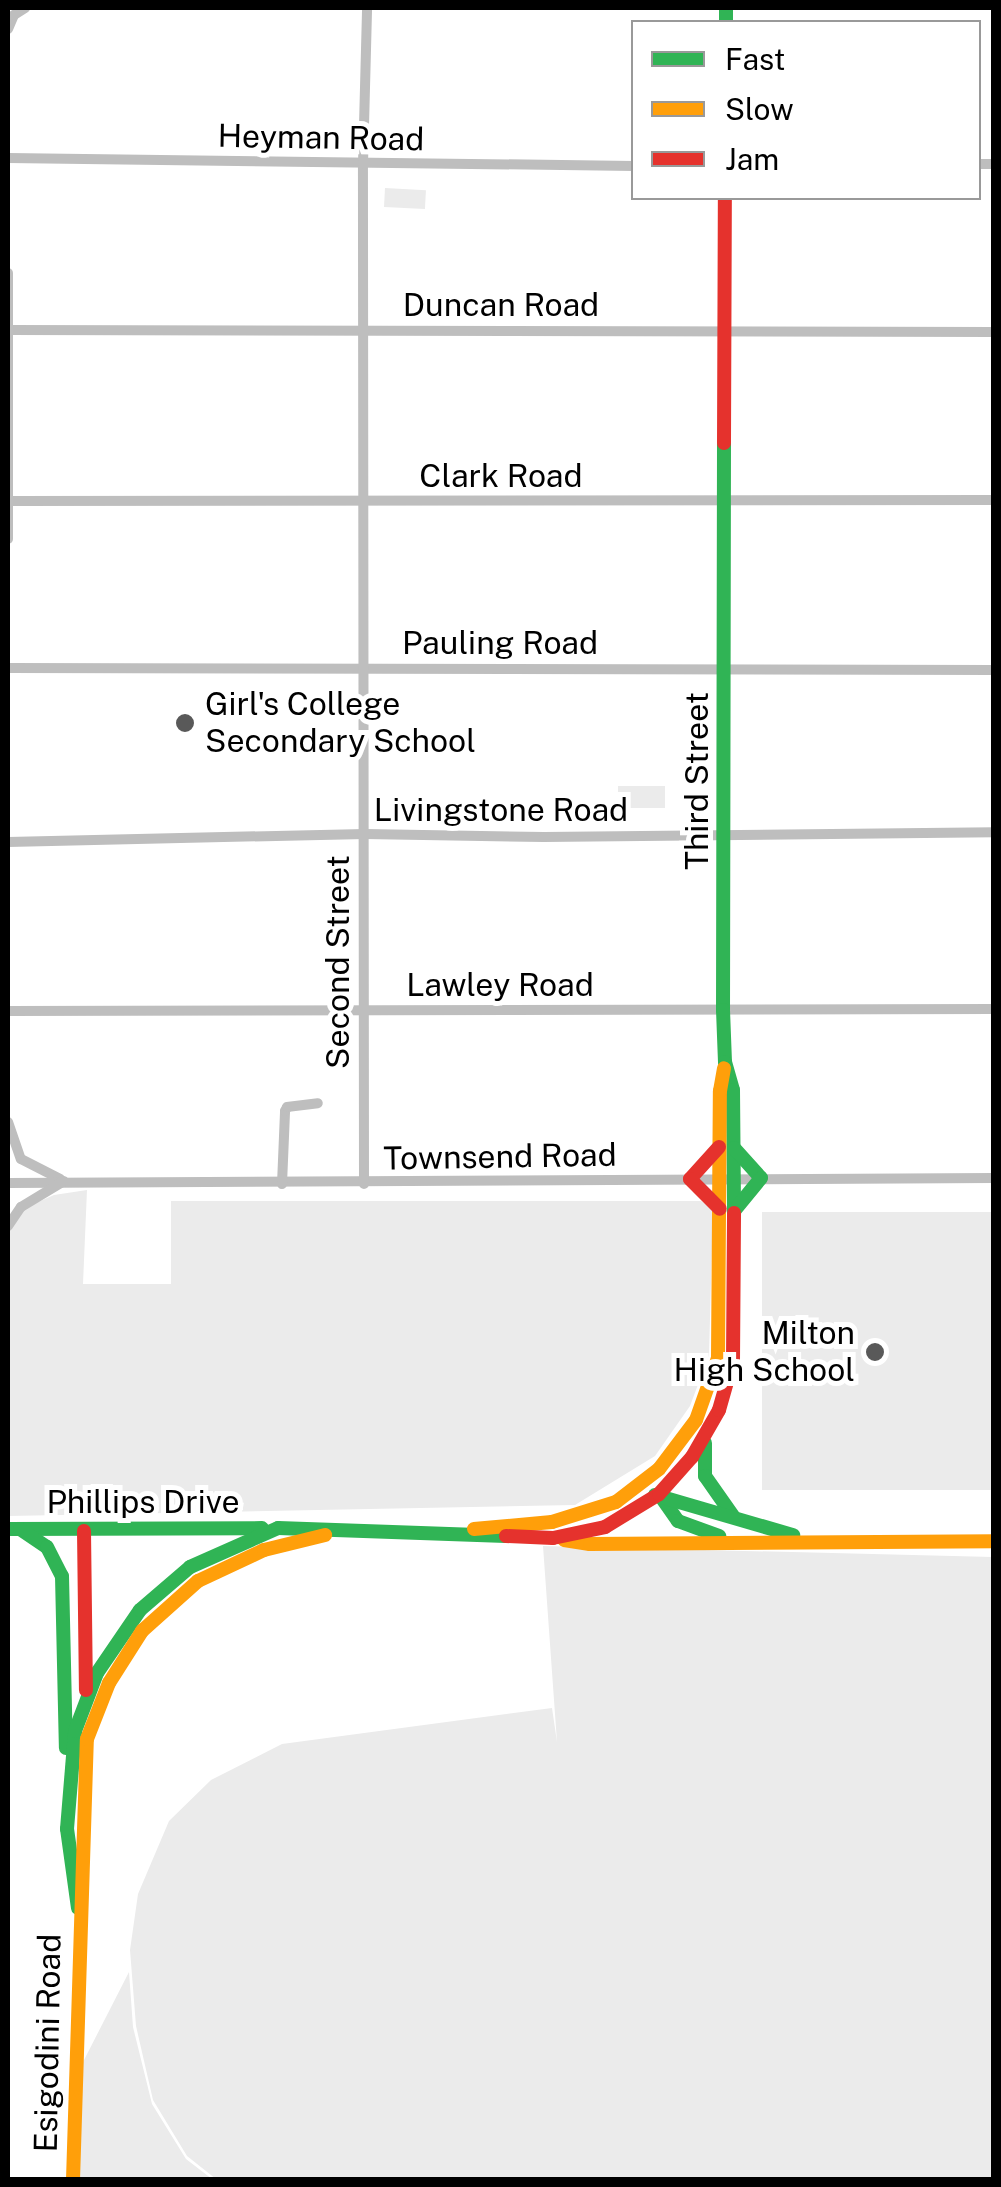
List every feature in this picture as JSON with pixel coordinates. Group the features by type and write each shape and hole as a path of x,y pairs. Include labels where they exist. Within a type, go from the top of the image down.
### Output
{"main road":[{"name":"Third Street","path":"725,200 723,1010 726,1062 733,1090 726,1147 727,1179"},
{"path":"726,1147 761,1178 727,1210 690,1179 726,1147"},
{"name":"Esigodini Road","path":"466,1531 497,1537 553,1538 604,1527 660,1494 708,1432 719,1410 733,1361 727,1179"},
{"name":"Esigodini Road","path":"78,1908 67,1829 75,1732 108,1654 155,1596 210,1555 278,1528 466,1531 579,1517 616,1502 643,1484 677,1448 696,1420 718,1358 727,1210"},
{"path":"579,1517 605,1516 660,1494 693,1439 696,1420"},
{"path":"708,1432 702,1457 705,1476 722,1506 736,1518"},
{"path":"660,1494 812,1541"},
{"path":"660,1494 678,1521 734,1540"},
{"name":"Phillips Drive","path":"14,1529 278,1528"},
{"path":"14,1529 47,1547 62,1576 67,1829"},
{"name":"Esigodini Road","path":"73,2180 78,1908 87,1739 109,1683 126,1653 174,1600 233,1562 288,1543 350,1530"},
{"path":"84,1531 87,1739"},
{"path":"553,1538 590,1544 994,1541"}],"street":[{"name":"Second Street","path":"364,1184 366,8"},
{"path":"8,29 22,9"},
{"name":"Heyman Road","path":"8,158 631,166"},
{"path":"8,272 8,538"},
{"name":"Duncan Road","path":"8,330 994,332"},
{"name":"Clark Road","path":"8,501 994,500"},
{"name":"Pauling Road","path":"8,668 994,670"},
{"name":"Livingstone Road","path":"8,842 364,834 994,832"},
{"name":"Lawley Road","path":"8,1010 994,1009"},
{"path":"282,1184 285,1112 288,1107 318,1103"},
{"path":"8,1122 21,1159 65,1181"},
{"name":"Townsend Road","path":"8,1183 994,1178"},
{"path":"8,1226 21,1207 65,1181"}],"shaded area":[{"path":"385,188 426,190 425,209 384,207"},
{"path":"618,786 665,786 665,808 618,808"},
{"path":"87,1190 83,1284 171,1284 171,1201 701,1201 713,1209 709,1355 690,1406 655,1456 575,1505 8,1516 8,1230 22,1209 54,1195"},
{"name":"Milton High School","path":"762,1212 993,1212 993,1490 762,1490"},
{"path":"543,1546 993,1557 993,2179 216,2179 187,2156 153,2100 136,2026 130,1950 138,1894 169,1821 211,1780 282,1744 552,1708 557,1742"},
{"path":"129,1972 133,2027 152,2104 186,2159 212,2179 76,2180 83,2062"}],"traffic: fast":[{"path":"726,8 726,20"},
{"path":"724,443 723,1010 725,1062 733,1090 734,1213"},
{"path":"734,1148 761,1178 734,1211"},
{"path":"705,1443 705,1476 733,1516"},
{"path":"659,1494 678,1521 719,1536"},
{"path":"655,1495 793,1535"},
{"path":"8,1529 262,1528"},
{"path":"78,1908 67,1829 75,1731 97,1673 140,1610 190,1567 278,1528 506,1536"},
{"path":"20,1529 47,1547 62,1576 66,1748"}],"traffic: slow":[{"path":"474,1529 552,1522 616,1502 659,1469 696,1420 718,1358 720,1091 724,1068"},
{"path":"73,2180 87,1739 109,1683 142,1631 198,1581 264,1550 325,1535"},
{"path":"564,1540 590,1544 994,1541"}],"traffic: jam":[{"path":"724,443 725,200"},
{"path":"719,1147 690,1179 720,1209"},
{"path":"506,1536 553,1538 605,1527 659,1494 692,1457 719,1410 733,1361 734,1213"},
{"path":"84,1531 86,1690"}],"place":[{"name":"Girl's College Secondary School","path":"185,723"},
{"name":"Milton High School","path":"875,1352"}]}
